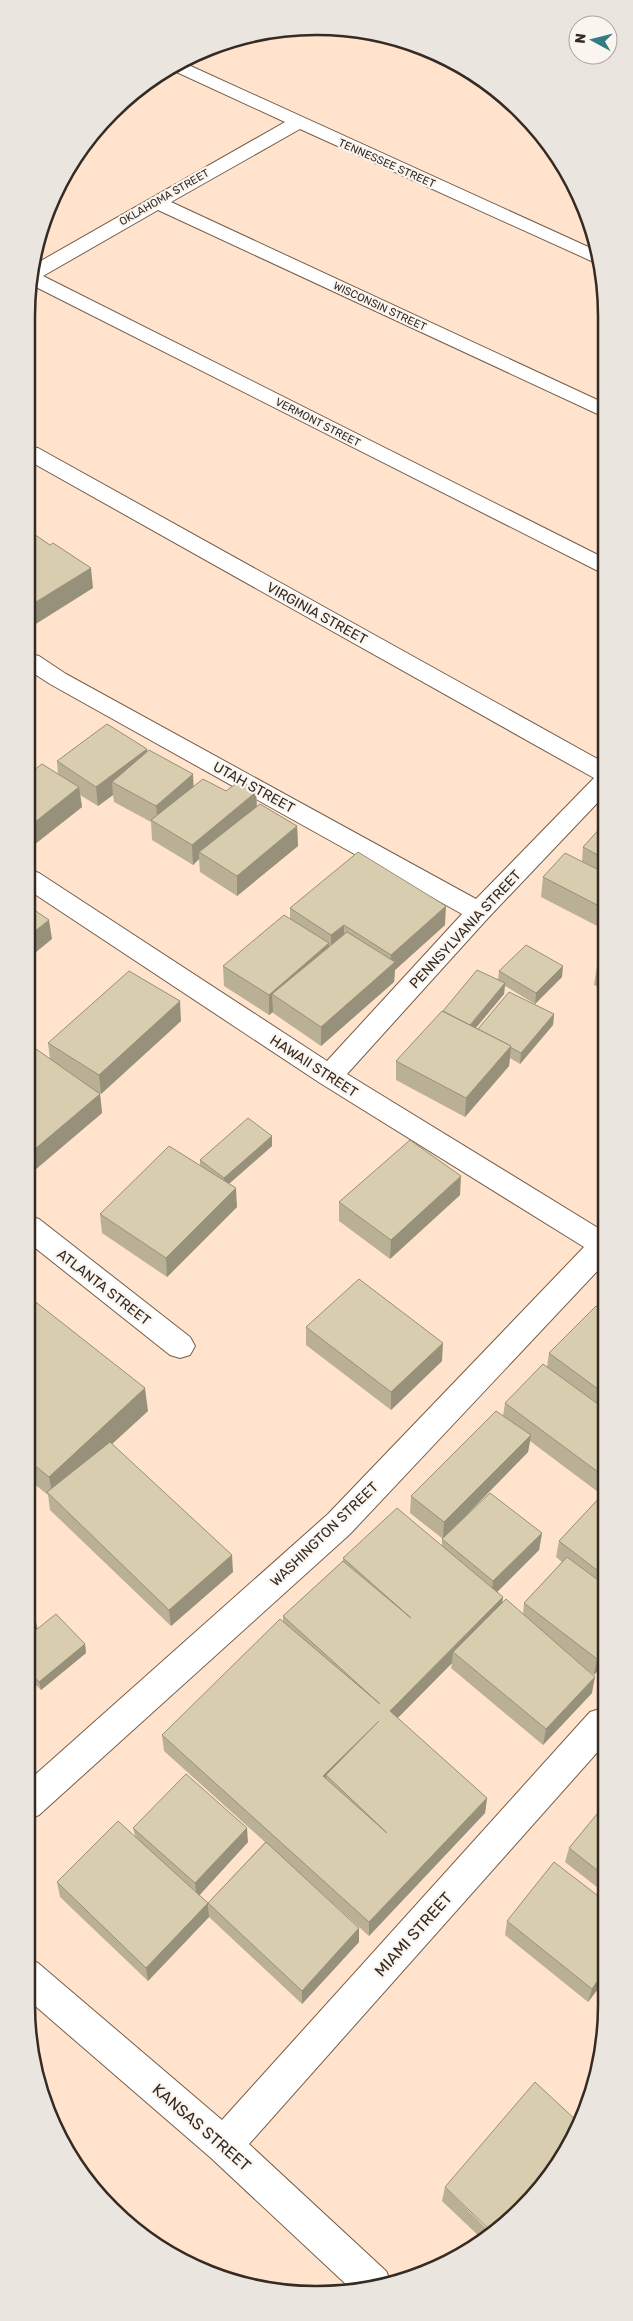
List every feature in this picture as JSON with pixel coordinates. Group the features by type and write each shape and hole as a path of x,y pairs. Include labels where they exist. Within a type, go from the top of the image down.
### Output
{"street":[{"name":"TENNESSEE STREET","path":"183,69 297,123 591,255"},
{"name":"OKLAHOMA STREET","path":"39,270 155,202 297,123"},
{"name":"WISCONSIN STREET","path":"155,202 598,407"},
{"name":"VERMONT STREET","path":"37,281 598,564"},
{"name":"VIRGINIA STREET","path":"35,455 598,769"},
{"name":"UTAH STREET","path":"35,664 58,679 480,912"},
{"name":"PENNSYLVANIA STREET","path":"329,1076 480,912 598,788"},
{"name":"HAWAII STREET","path":"35,882 329,1076 598,1243"},
{"name":"ATLANTA STREET","path":"35,1233 180,1346"},
{"name":"WASHINGTON STREET","path":"35,1797 339,1524 598,1251"},
{"name":"MIAMI STREET","path":"224,2145 598,1727"},
{"name":"KANSAS STREET","path":"35,1983 224,2145 370,2281"}],"building":[{"path":"35,535 50,545 53,543 91,568 35,603"},
{"path":"107,724 147,749 96,787 57,761"},
{"path":"149,750 193,774 156,806 112,782"},
{"path":"42,764 79,787 35,822 35,769"},
{"path":"203,779 226,791 241,780 256,792 192,845 151,820"},
{"path":"260,804 297,826 237,876 199,852"},
{"path":"598,830 598,855 583,847"},
{"path":"358,852 446,906 391,955 344,925 331,935 290,908"},
{"path":"565,853 598,870 598,905 543,877"},
{"path":"35,910 49,920 35,931"},
{"path":"284,915 329,943 269,995 223,966"},
{"path":"347,932 395,962 321,1027 272,994"},
{"path":"526,945 563,966 536,993 499,971"},
{"path":"477,970 505,983 470,1025 443,1011"},
{"path":"129,971 180,1001 99,1075 48,1043"},
{"path":"509,992 554,1014 521,1053 478,1029"},
{"path":"442,1011 511,1046 466,1098 396,1061"},
{"path":"35,1048 100,1094 35,1149"},
{"path":"248,1118 272,1136 224,1178 200,1160"},
{"path":"410,1140 461,1176 391,1240 339,1202"},
{"path":"169,1146 236,1188 166,1258 100,1214"},
{"path":"359,1279 443,1343 391,1392 306,1327"},
{"path":"35,1302 145,1388 49,1477 35,1466"},
{"path":"596,1306 598,1307 598,1389 549,1353"},
{"path":"543,1364 598,1404 598,1472 505,1403"},
{"path":"496,1411 531,1435 444,1522 411,1496"},
{"path":"110,1442 232,1555 169,1610 47,1492"},
{"path":"490,1493 542,1533 493,1581 442,1539"},
{"path":"598,1499 598,1571 559,1541"},
{"path":"397,1508 503,1597 390,1711 487,1798 369,1922 162,1735 280,1619 380,1704 283,1616 343,1561 411,1618 343,1558","holes":["379,1721 326,1775 387,1833 323,1776"]},
{"path":"567,1557 598,1580 598,1658 597,1659 524,1603"},
{"path":"506,1599 595,1677 546,1729 453,1652"},
{"path":"56,1614 85,1644 39,1682 35,1678 35,1631"},
{"path":"186,1774 247,1828 195,1883 133,1828"},
{"path":"598,1813 598,1871 569,1848"},
{"path":"118,1821 208,1903 146,1968 57,1882"},
{"path":"266,1842 359,1928 302,1991 208,1903"},
{"path":"554,1862 598,1896 598,1980 592,1989 507,1921"},
{"path":"535,2082 574,2118 551,2161 540,2176 516,2204 488,2228 445,2187"}]}
